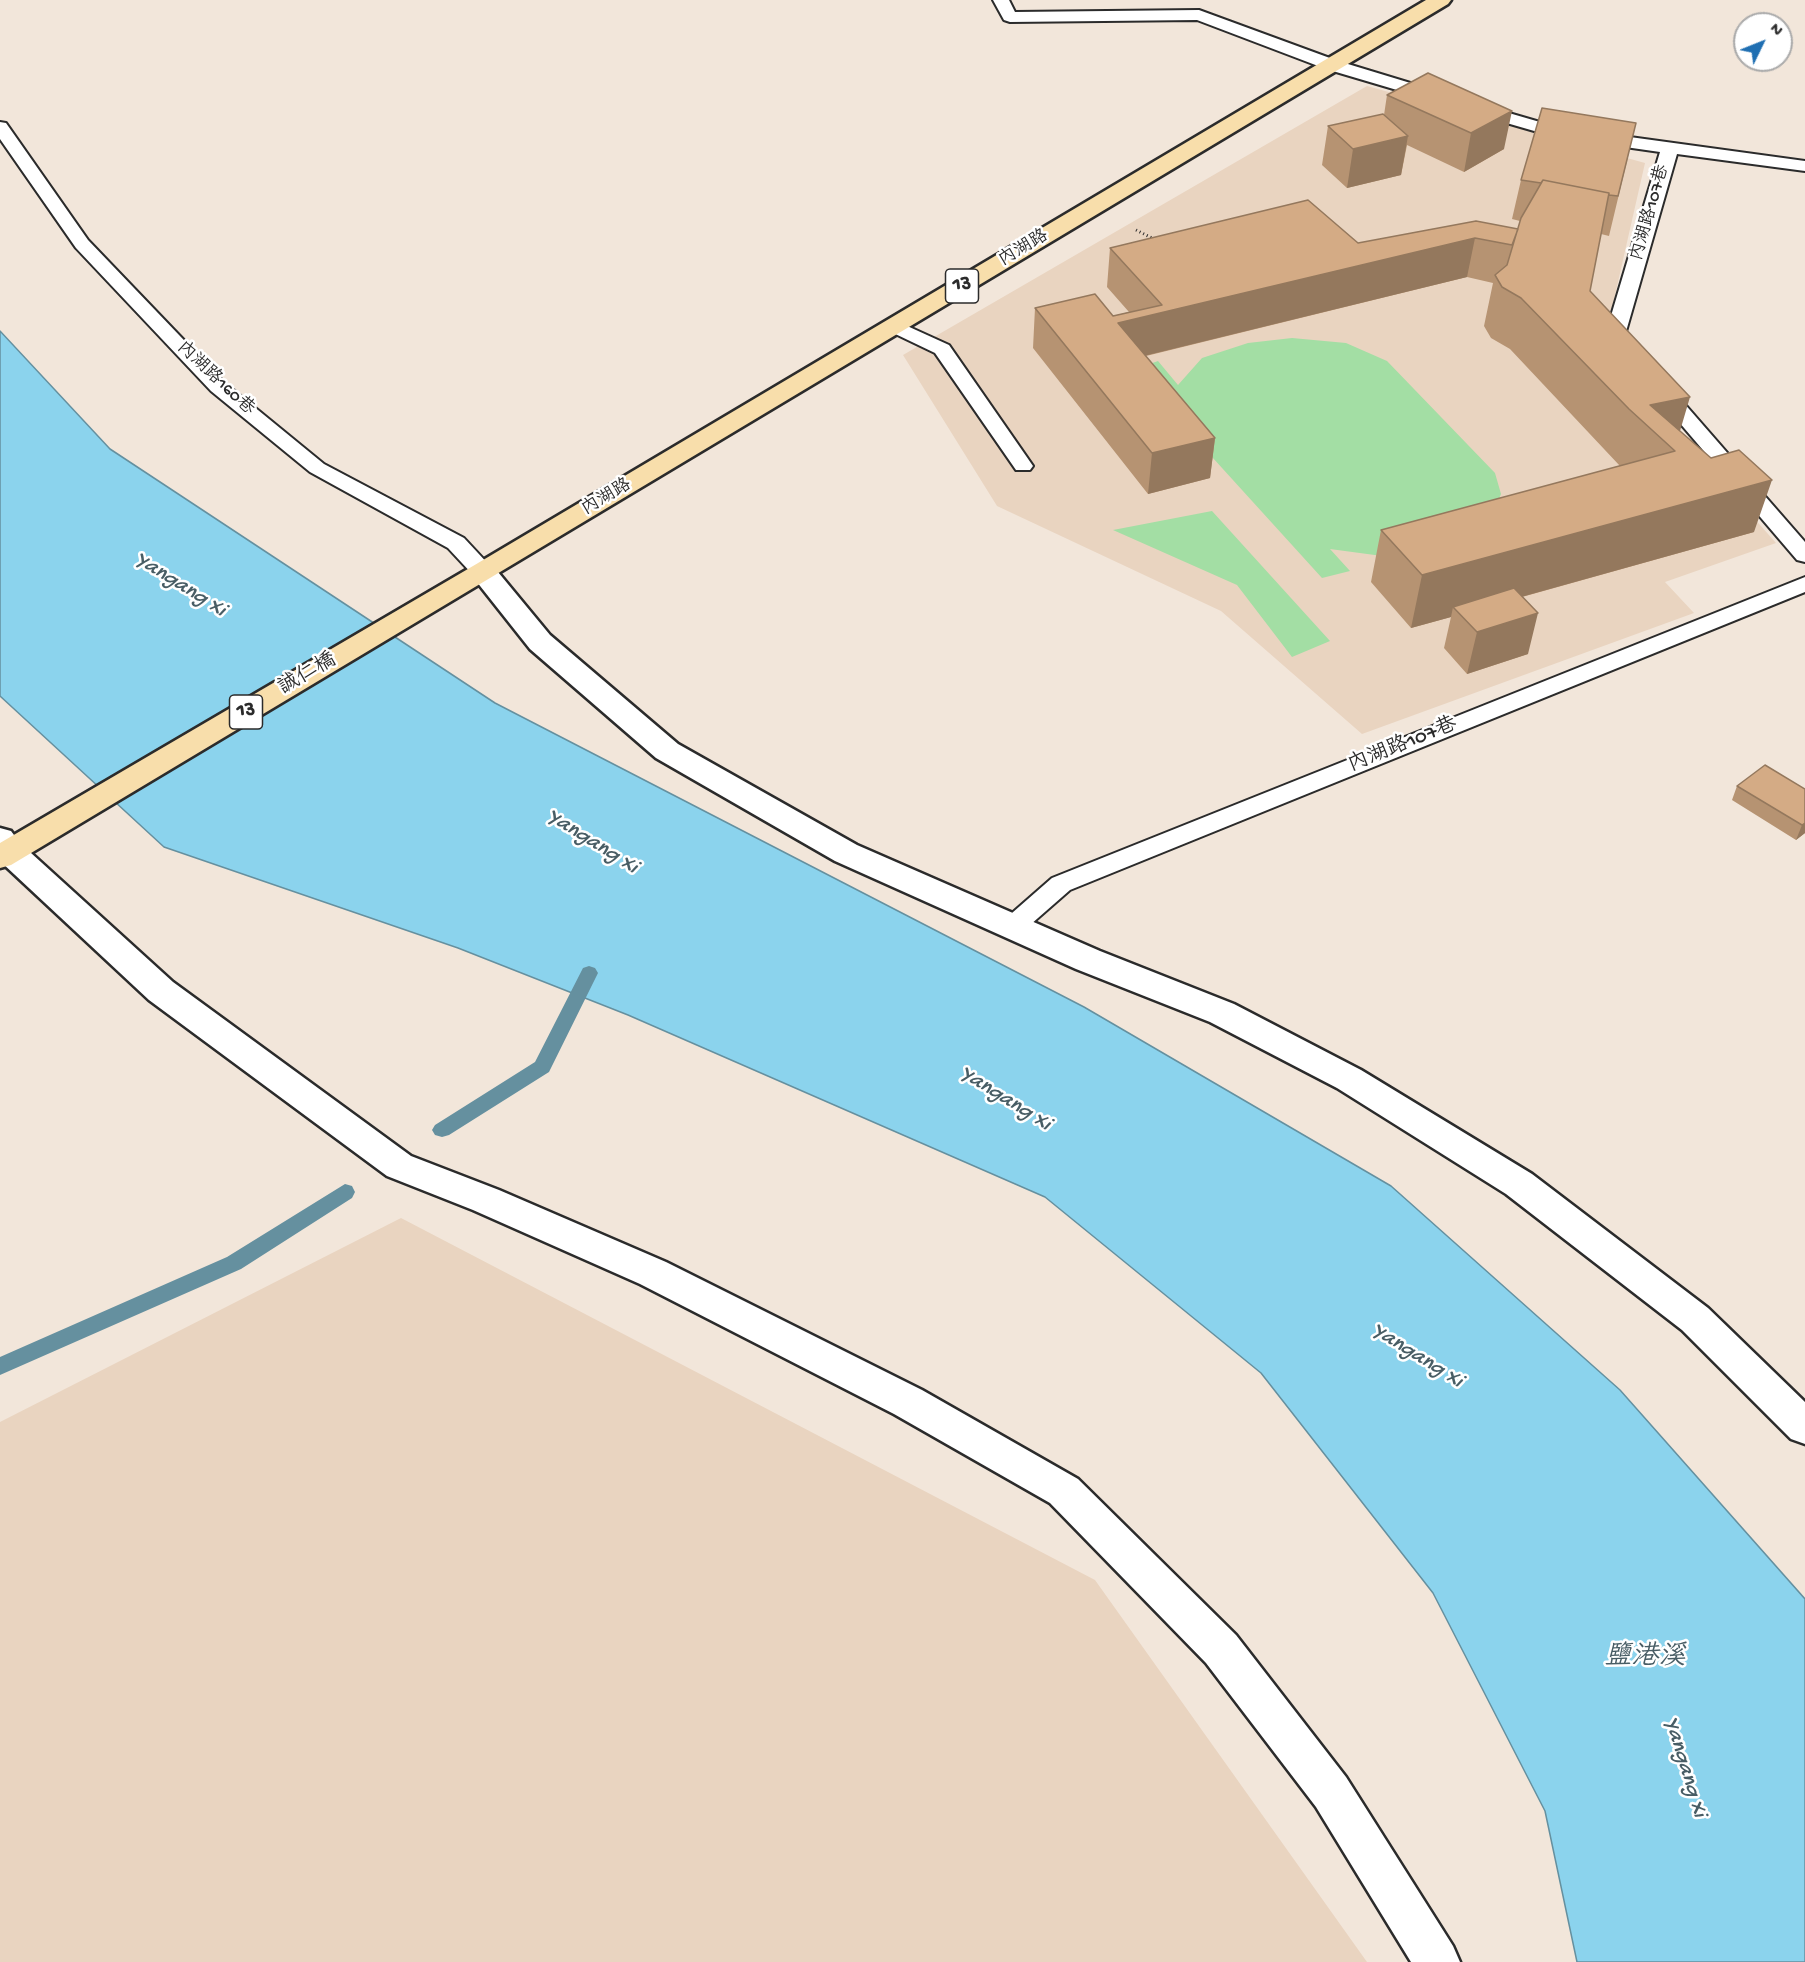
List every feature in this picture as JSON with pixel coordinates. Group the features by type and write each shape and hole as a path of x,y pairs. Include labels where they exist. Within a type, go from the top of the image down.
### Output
{"main road":[{"name":"內湖路","path":"483,572 1441,0"},
{"name":"誠仁橋","path":"2,851 483,572"}],"street":[{"path":"483,572 540,642 667,751 846,853 1088,960 1222,1012 1349,1079 1519,1184 1695,1319 1805,1427"},
{"path":"2,851 161,991 399,1166 486,1200 653,1273 908,1402 1064,1491 1221,1649 1331,1792 1437,1962"}],"lane":[{"name":"內湖路107巷","path":"1001,0 1010,17 1199,15 1332,65 1555,132 1670,148 1615,336 1638,362"},
{"name":"內湖路160巷","path":"0,127 82,243 218,387 317,468 456,543 483,572"},
{"path":"1670,148 1805,166"},
{"path":"894,326 942,349 1023,466"},
{"path":"1653,380 1805,555"},
{"name":"內湖路107巷","path":"1013,926 1061,884 1805,584"}],"path":[{"path":"1093,207 1162,243"}],"shaded area":[{"path":"1367,86 1645,163 1603,348 1776,543 1665,582 1694,613 1362,734 1221,611 997,506 903,355"},
{"path":"401,1218 1095,1580 1367,1962 0,1962 0,1422"}],"green space":[{"path":"1292,338 1346,343 1387,361 1495,473 1501,494 1489,522 1397,558 1330,549 1350,571 1322,578 1133,370 1158,361 1178,385 1202,358 1248,343"},
{"path":"1212,511 1330,641 1292,657 1237,585 1113,530"}],"water":[{"name":"鹽港溪","path":"0,331 110,449 495,703 1084,1007 1391,1186 1620,1390 1805,1599 1805,1962 1577,1962 1545,1811 1433,1593 1261,1373 1045,1197 628,1015 458,948 164,847 0,696"}],"building":[{"path":"1428,73 1512,111 1471,133 1387,95"},
{"path":"1542,108 1636,123 1618,196 1543,180 1541,183 1521,180"},
{"path":"1383,114 1408,136 1353,149 1328,126"},
{"path":"1543,180 1609,193 1590,291 1690,397 1650,405 1711,458 1739,450 1772,480 1422,575 1381,530 1675,451 1629,409 1521,298 1502,287 1495,275 1507,265 1521,218"},
{"path":"1308,200 1358,243 1476,221 1518,229 1512,245 1475,238 1118,323 1215,438 1152,453 1035,308 1095,294 1113,316 1162,305 1110,248"},
{"path":"1514,588 1538,613 1477,632 1453,607"},
{"path":"1765,765 1805,789 1805,823 1802,825 1737,786"}],"waterway":[{"path":"442,1130 542,1067 589,973"},
{"path":"0,1366 234,1263 345,1192"}],"water label":[{"name":"Yangang Xi","path":"180,586"},
{"name":"Yangang Xi","path":"592,843"},
{"name":"Yangang Xi","path":"1005,1100"},
{"name":"Yangang Xi","path":"1417,1357"},
{"name":"Yangang Xi","path":"1684,1768"}]}
